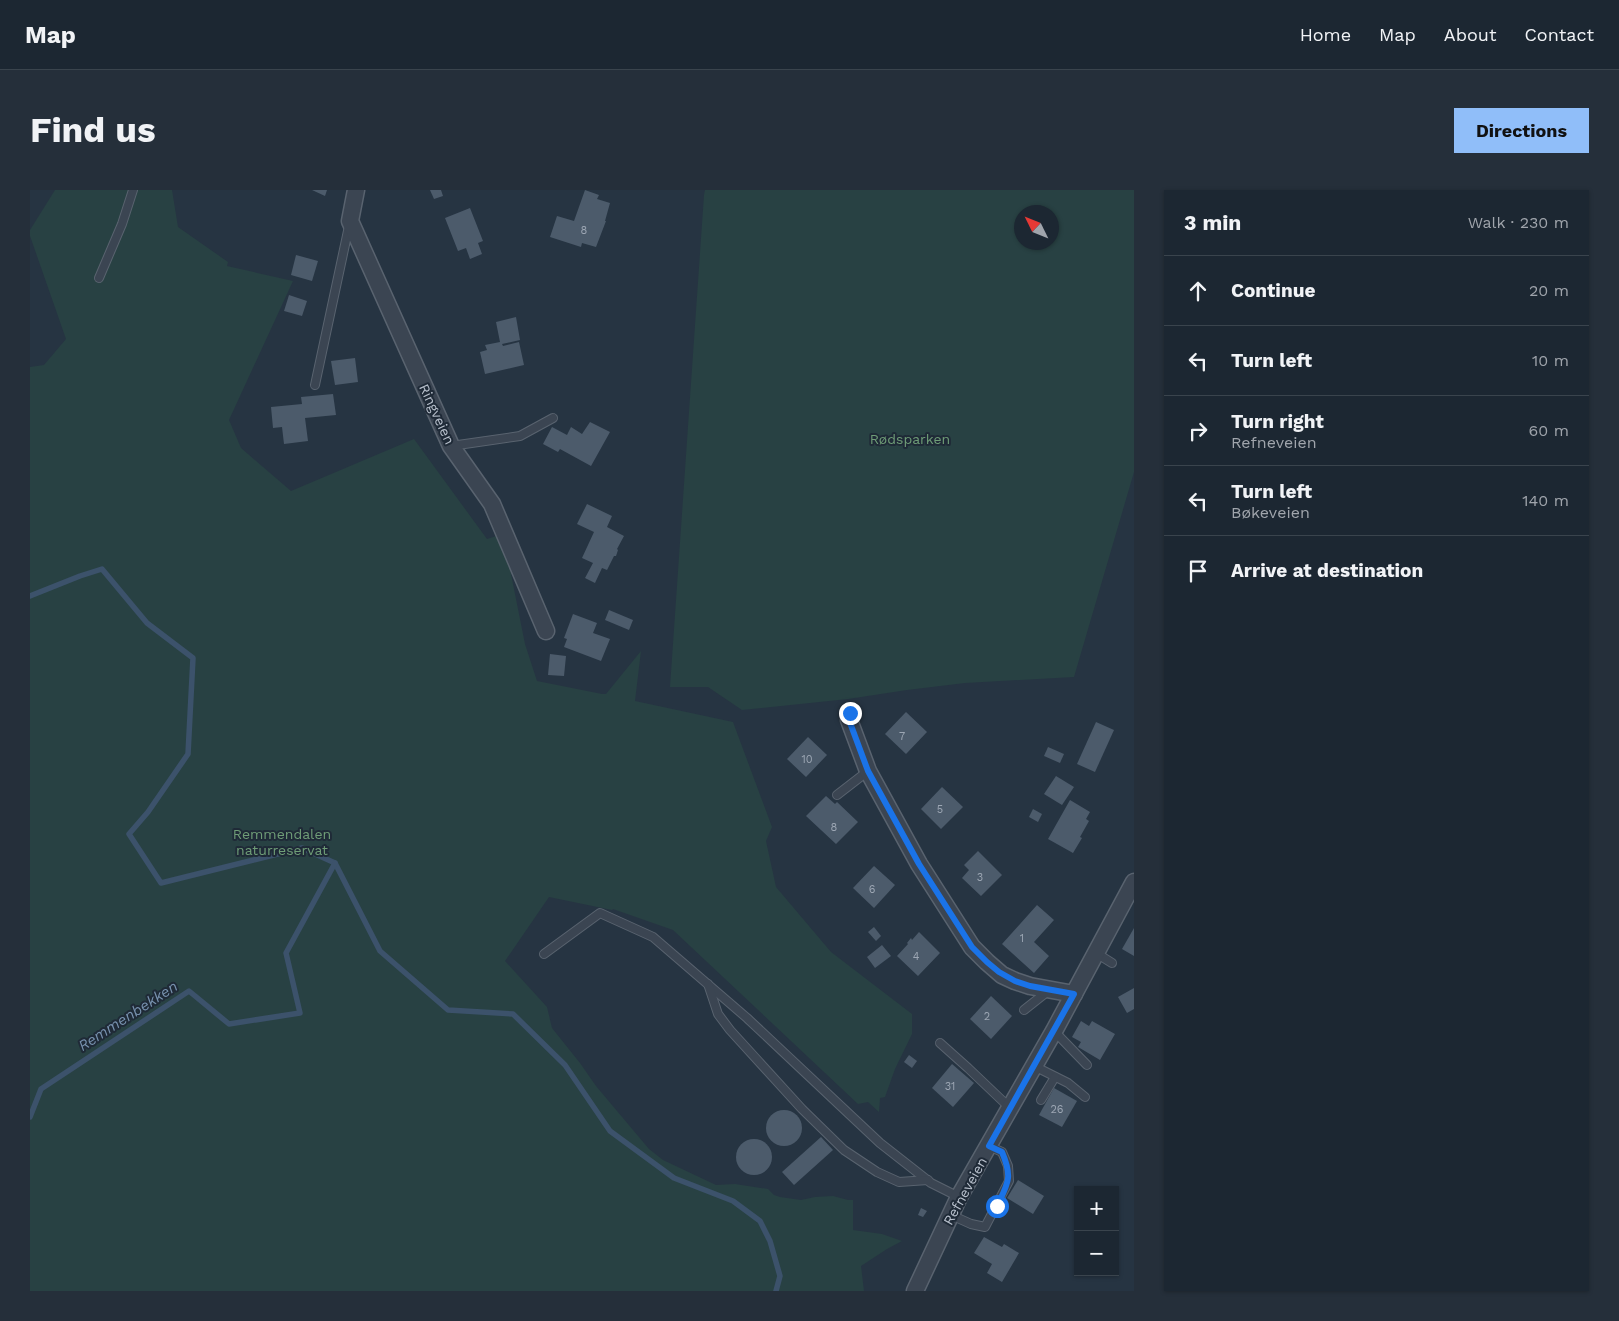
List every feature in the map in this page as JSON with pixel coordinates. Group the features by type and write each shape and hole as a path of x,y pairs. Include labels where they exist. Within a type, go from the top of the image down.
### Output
{"street":[{"path":"350,221 356,190"},
{"name":"Ringveien","path":"350,221 451,446 492,504 546,631"},
{"path":"850,713 849,720 868,771 919,864 972,947 1002,975 1030,986 1074,994"},
{"name":"Refneveien","path":"914,1291 959,1197 1054,1031 1134,882"}],"lane":[{"path":"99,278 122,224 133,190"},
{"path":"315,385 350,221"},
{"path":"451,446 520,436 553,418"},
{"path":"836,795 868,771"},
{"path":"544,954 600,913 653,937 747,1018 880,1143 928,1180 959,1197"},
{"path":"1096,953 1112,963"},
{"path":"707,983 718,1014 730,1030 802,1109 844,1150 877,1172 899,1182 928,1180"},
{"path":"1024,1010 1052,989"},
{"path":"1054,1031 1087,1064"},
{"path":"940,1043 1010,1108"},
{"path":"1034,1066 1068,1084 1085,1097"},
{"path":"1041,1100 1055,1077"},
{"path":"950,1215 971,1224 986,1227 1009,1181 1008,1166 1002,1152 989,1146"}],"green space":[{"name":"Remmendalen naturreservat","path":"55,190 172,190 178,227 228,262 227,266 293,281 229,420 241,448 291,491 414,439 487,539 503,534 525,644 537,681 606,694 641,651 635,701 733,722 772,827 766,841 776,887 831,952 912,1014 912,1034 895,1069 885,1097 880,1098 879,1112 868,1102 858,1104 673,930 613,909 549,897 505,961 547,1007 552,1028 596,1086 649,1149 663,1160 716,1185 735,1184 768,1189 774,1195 780,1197 801,1200 833,1196 853,1200 853,1230 882,1234 902,1241 861,1266 864,1291 30,1291 30,367 44,365 66,339 30,236 30,230"},
{"name":"Rødsparken","path":"705,190 1134,190 1134,472 1074,677 965,683 848,699 742,710 708,687 670,687"}],"building":[{"path":"312,190 327,190 325,196"},
{"path":"430,190 441,190 443,196 434,199"},
{"path":"585,190 599,195 597,199 610,203 606,221 596,247 582,243 581,247 550,237 557,216 574,221"},
{"path":"470,208 483,241 478,243 482,254 470,259 466,248 458,251 445,218"},
{"path":"296,255 318,261 312,281 291,275"},
{"path":"289,295 307,301 302,316 284,311"},
{"path":"516,317 520,340 502,344 503,346 519,342 524,365 485,374 480,352 487,350 485,345 500,342 496,322"},
{"path":"355,358 358,382 335,385 331,361"},
{"path":"333,394 336,415 305,418 308,441 284,444 282,427 273,428 271,407 302,404 301,397"},
{"path":"590,422 610,432 591,466 560,449 558,452 543,444 552,427 567,435 571,427 582,434"},
{"path":"587,504 612,516 607,527 624,536 617,549 616,556 614,556 607,570 602,568 595,583 585,578 593,563 582,558 594,532 577,524"},
{"path":"609,610 633,620 629,630 605,620"},
{"path":"573,614 597,623 593,633 610,639 601,661 564,647 567,639 564,638"},
{"path":"550,654 566,656 564,676 548,675"},
{"path":"906,712 927,732 906,754 885,734"},
{"path":"1096,722 1114,730 1095,772 1077,764"},
{"path":"808,737 827,755 806,777 787,759"},
{"path":"1048,747 1064,754 1060,763 1044,756"},
{"path":"1056,776 1074,787 1062,805 1044,794"},
{"path":"942,787 963,807 941,829 921,809"},
{"path":"826,796 835,804 837,802 858,822 836,844 806,816"},
{"path":"1070,800 1090,812 1086,819 1089,821 1080,837 1082,838 1073,853 1048,839"},
{"path":"1033,809 1042,814 1038,822 1029,817"},
{"path":"978,851 1002,875 981,896 962,878 969,870 964,865"},
{"path":"874,866 895,885 874,908 853,888"},
{"path":"1037,905 1054,920 1034,942 1049,956 1034,973 1002,944"},
{"path":"874,927 881,936 876,941 868,932"},
{"path":"1134,928 1134,956 1122,949"},
{"path":"919,932 940,953 918,976 897,956 911,938 912,940"},
{"path":"882,945 891,956 875,968 867,957"},
{"path":"1134,988 1134,1009 1127,1013 1118,997"},
{"path":"991,996 1012,1016 991,1039 970,1019"},
{"path":"1081,1021 1089,1026 1092,1021 1115,1034 1100,1060 1078,1047 1081,1042 1072,1037"},
{"path":"909,1055 917,1061 912,1068 904,1062"},
{"path":"952,1064 974,1083 953,1107 932,1088"},
{"path":"1054,1088 1077,1101 1062,1127 1039,1115"},
{"path":"784,1110 791,1111 797,1115 801,1121 801,1135 797,1141 791,1145 784,1146 777,1145 771,1141 767,1135 766,1128 767,1121 771,1115 777,1111"},
{"path":"821,1137 833,1150 794,1185 782,1172"},
{"path":"754,1139 761,1140 767,1144 771,1150 771,1164 767,1170 761,1174 754,1175 747,1174 741,1170 737,1164 736,1157 737,1150 741,1144 747,1140"},
{"path":"1018,1180 1044,1196 1033,1214 1007,1198"},
{"path":"921,1208 927,1211 923,1217 918,1215"},
{"path":"984,1237 1002,1247 1004,1244 1019,1253 1002,1282 987,1273 992,1264 974,1253"}],"waterway":[{"path":"30,596 102,569 147,623 193,658 188,754 148,812 129,834 161,883 302,848 335,863 380,951 448,1010 513,1014 565,1065 610,1131 674,1178 733,1201 760,1221 770,1241 780,1276 776,1291"},
{"name":"Remmenbekken","path":"30,1117 41,1089 189,991 229,1024 300,1013 286,953 335,863"}],"route":[{"path":"850,713 849,720 868,771 919,864 972,947 1002,975 1015,981 1030,986 1044,987 1074,994 989,1146 1002,1152 1008,1166 1009,1181 997,1206"}]}
